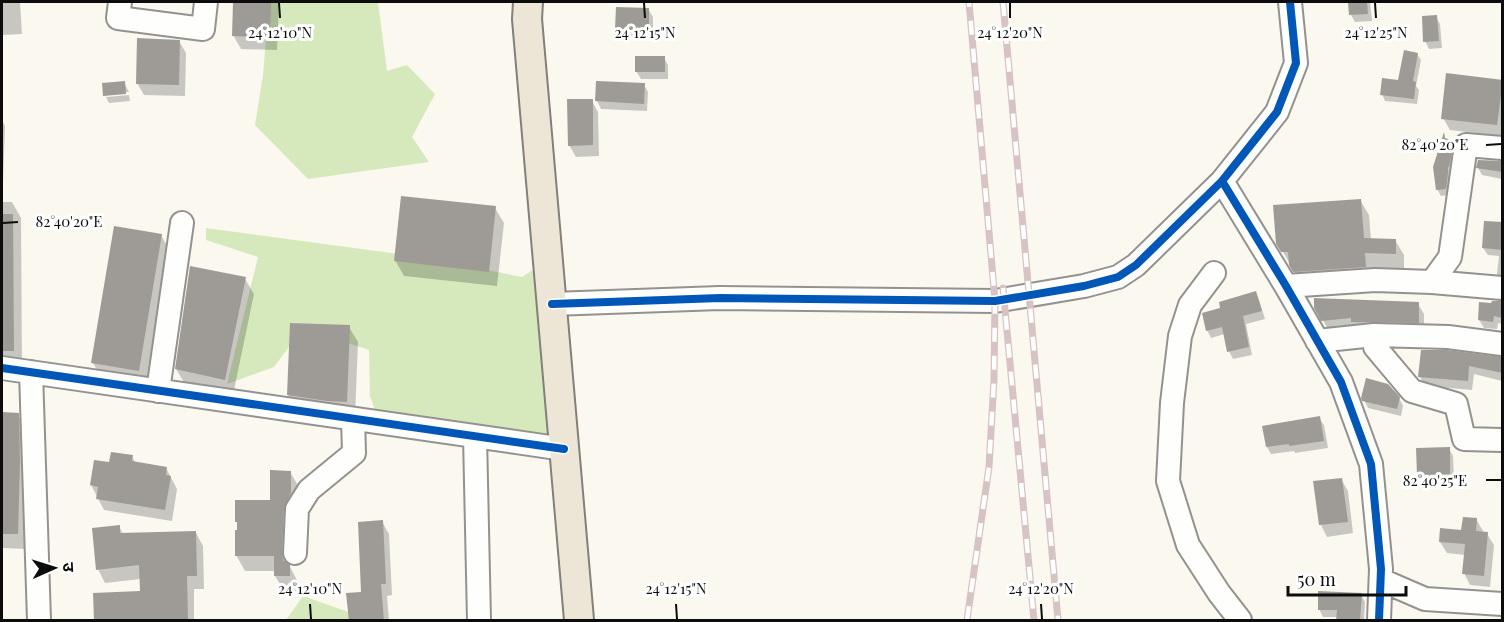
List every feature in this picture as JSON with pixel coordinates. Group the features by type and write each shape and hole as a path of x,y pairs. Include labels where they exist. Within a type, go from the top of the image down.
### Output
{"main road":[{"path":"528,2 527,19 579,621"}],"street":[{"path":"120,2 118,18 203,28 206,2"},
{"path":"552,304 720,298 995,301 1084,286 1118,277 1136,265 1222,181 1277,112 1296,63 1290,2"},
{"path":"1432,282 1450,257 1466,145 1503,148"},
{"path":"1222,181 1341,382 1371,464 1382,569 1379,621"},
{"path":"158,391 182,223"},
{"path":"1214,273 1190,305 1180,336 1172,403 1168,481 1188,545 1240,621"},
{"path":"1286,286 1375,280 1503,288"},
{"path":"1317,341 1374,335 1448,337 1503,344"},
{"path":"1374,335 1374,347 1412,391 1456,404 1464,439 1503,440"},
{"path":"2,368 564,449"},
{"path":"31,372 39,621"},
{"path":"295,553 297,509 309,490 354,453 353,419"},
{"path":"475,436 479,621"},
{"path":"1381,580 1425,599 1503,604"}],"green space":[{"path":"269,2 378,2 387,71 407,65 435,94 412,137 429,162 308,179 255,125 263,75"},
{"path":"206,228 421,257 522,277 537,267 552,437 375,410 370,396 369,350 303,328 274,367 227,384 258,257 206,240"},
{"path":"303,596 371,620 286,620"}],"building":[{"path":"233,2 271,2 270,37 232,36"},
{"path":"1348,2 1367,2 1368,14 1349,15"},
{"path":"616,7 649,8 649,29 615,29"},
{"path":"1437,15 1439,41 1423,42 1422,16"},
{"path":"137,38 180,40 179,85 136,84"},
{"path":"1404,50 1418,53 1413,81 1416,82 1414,99 1380,95 1382,78 1398,80"},
{"path":"635,56 665,56 665,72 635,72"},
{"path":"1446,73 1503,80 1497,125 1441,119"},
{"path":"125,81 126,94 103,96 102,83"},
{"path":"596,81 645,83 644,104 595,101"},
{"path":"567,99 593,99 593,145 568,146"},
{"path":"1444,132 1445,138 1454,141 1446,189 1436,190 1433,167"},
{"path":"1478,160 1503,161 1503,172 1476,168"},
{"path":"401,196 496,206 489,272 394,261"},
{"path":"1361,199 1364,238 1396,239 1396,254 1365,253 1366,267 1293,272 1289,265 1288,252 1281,252 1276,244 1273,205"},
{"path":"2,214 13,214 14,351 2,351"},
{"path":"1484,221 1503,222 1503,250 1482,248"},
{"path":"114,226 162,234 139,371 91,363"},
{"path":"190,266 246,277 225,380 175,369"},
{"path":"1256,291 1262,311 1243,316 1249,347 1227,352 1222,327 1206,331 1202,313 1220,308 1219,302"},
{"path":"1314,298 1419,302 1419,323 1351,322 1351,318 1321,321 1314,308"},
{"path":"1492,301 1503,301 1503,318 1494,316 1493,322 1478,320 1479,302 1491,303"},
{"path":"290,323 350,325 347,402 287,395"},
{"path":"1421,350 1447,350 1503,357 1503,373 1469,366 1468,381 1418,377"},
{"path":"1366,378 1388,384 1400,397 1397,409 1362,401"},
{"path":"2,412 19,413 18,534 2,534"},
{"path":"1320,416 1324,441 1266,447 1262,426"},
{"path":"1450,447 1450,474 1417,475 1416,448"},
{"path":"111,452 133,455 132,461 167,467 166,475 171,476 165,510 96,499 98,487 90,485 94,460 109,462"},
{"path":"270,470 291,471 291,493 284,508 282,552 283,560 290,565 290,576 274,576 274,556 235,556 237,522 235,522 235,500 270,500"},
{"path":"1342,478 1348,522 1319,525 1313,481"},
{"path":"1463,517 1477,518 1476,531 1488,532 1484,576 1462,574 1465,544 1439,542 1440,528 1461,530"},
{"path":"383,520 386,584 381,584 384,621 349,621 346,593 361,592 358,522"},
{"path":"120,525 120,533 196,531 197,576 187,576 188,621 94,621 93,593 140,591 139,565 96,570 92,528"},
{"path":"1318,591 1362,593 1360,621 1336,621 1337,610 1318,610"}],"railway":[{"path":"967,620 989,467 994,379 995,301 969,2"},
{"path":"1003,2 1058,620"},
{"path":"1003,288 1034,620"}],"cycle path":[{"path":"552,304 720,298 995,301 1084,286 1118,277 1136,265 1222,181 1277,112 1296,63 1290,2"},
{"path":"1222,181 1341,382 1371,464 1381,569 1379,620"},
{"path":"2,368 564,449"}]}
